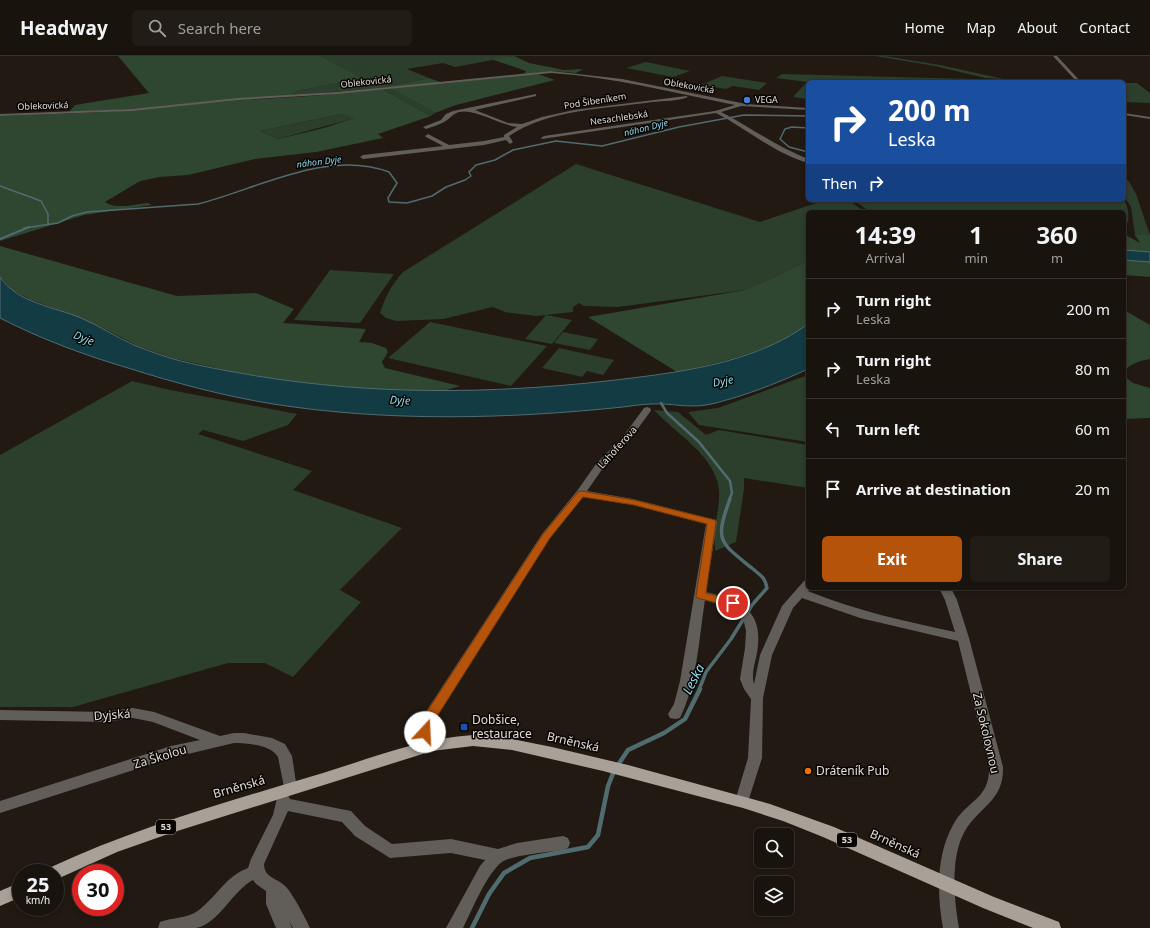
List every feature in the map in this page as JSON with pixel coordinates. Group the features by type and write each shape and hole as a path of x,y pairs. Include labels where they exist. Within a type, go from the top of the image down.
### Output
{"main road":[{"name":"Brněnská","path":"64,868 104,850 161,828 223,808 285,795 426,748 456,741 499,741 608,766 742,801 828,832 887,857 991,905 1053,928"},
{"path":"0,899 12,893"}],"street":[{"path":"1055,56 1078,80"},
{"name":"Oblekovická","path":"0,115 132,110 238,99 330,94 551,72 606,78 743,104 806,109"},
{"path":"426,127 443,121 445,118 460,110 470,110 529,96"},
{"name":"Pod Šibeníkem","path":"448,147 508,140 506,136 510,133 525,126 555,116 699,96"},
{"name":"Oblekovická","path":"731,102 743,101 757,105"},
{"name":"Nesachlebská","path":"544,138 717,112 743,104"},
{"path":"470,110 507,124 525,126"},
{"path":"717,112 785,152 806,160"},
{"path":"1126,114 1150,118"},
{"path":"428,136 448,147"},
{"path":"363,158 448,147"},
{"name":"Lahoferova","path":"426,748 425,732 430,717 546,536 581,494 598,466 625,440 648,410"},
{"path":"581,494 634,502 712,522 686,681 680,704 675,714"},
{"path":"742,801 756,752 757,698 768,650 788,606 804,588"},
{"path":"807,590 836,607 871,618 963,638"},
{"name":"Za Sokolovnou","path":"946,590 951,600 963,638 996,767 997,777 991,792 958,828 949,860 947,874 951,928"},
{"path":"701,596 729,602 745,614 753,632 746,679 748,686 757,698"},
{"name":"Dyjská","path":"0,715 105,717 133,713 154,717 220,741"},
{"name":"Za Školou","path":"0,807 171,752 234,738 244,738 276,746 285,756 285,795"},
{"path":"285,795 280,815 256,864 256,872 262,879 274,887 284,897 302,928"},
{"name":"Brněnská","path":"285,795 346,816 360,831 390,851 451,846 498,856"},
{"path":"454,928 485,871 498,856 517,850 563,843"},
{"path":"176,927 206,914 237,880 248,874 256,872"},
{"path":"274,887 274,904 284,928"}],"green space":[{"path":"118,56 321,56 361,78 297,91 289,96 137,109 69,112 75,105 149,93"},
{"path":"321,56 514,56 455,67 443,63 407,69 429,78 388,86 391,87 289,96 297,91 360,78"},
{"path":"514,56 529,63 564,70 583,69 576,73 553,71 524,74 526,71 491,59"},
{"path":"875,56 885,56 940,65 1004,79 985,78 935,66"},
{"path":"646,62 690,71 673,77 626,68"},
{"path":"538,74 555,80 456,105 435,113 388,86 429,78 443,83"},
{"path":"782,74 974,80 806,80 806,82 776,78"},
{"path":"722,76 767,83 759,90 733,86 726,89 701,85"},
{"path":"806,83 806,99 793,97"},
{"path":"1126,83 1137,83 1150,93 1150,103 1126,102"},
{"path":"393,88 435,113 431,116 382,89"},
{"path":"382,89 431,116 378,134 383,138 316,152 255,159 188,175 160,177 140,181 105,202 115,206 148,203 152,205 84,215 0,241 0,116 108,112 228,101 311,96","holes":["342,114 354,118 324,128 278,139 260,131"]},
{"path":"342,114 355,118 278,139 260,131"},
{"path":"576,164 760,222 819,202 851,202 862,210 806,210 806,262 745,290 618,307 584,306 579,303 573,307 573,312 536,316 505,312 493,307 443,319 397,321 386,318 380,313 389,291 403,272"},
{"path":"1126,180 1128,180 1136,194 1150,235 1135,235 1131,207 1126,199"},
{"path":"856,202 1125,202 1128,213 1128,222 1126,222 1126,210 868,210"},
{"path":"1126,235 1140,243 1135,235 1150,235 1150,252 1126,250"},
{"path":"0,246 177,296 256,293 294,309 283,323 366,329 359,342 372,343 386,348 388,352 382,362 385,368 460,386 443,391 373,389 298,383 229,371 172,358 138,346 101,327 31,300 12,290 0,277"},
{"path":"1126,260 1150,262 1150,277 1126,275"},
{"path":"806,262 806,325 778,342 746,355 677,372 588,317 745,290"},
{"path":"330,270 394,274 360,323 294,320"},
{"path":"1126,311 1150,325 1150,359 1132,364 1126,369"},
{"path":"546,315 572,320 552,344 525,339"},
{"path":"430,322 547,346 511,386 388,358"},
{"path":"563,332 598,339 590,350 554,343"},
{"path":"559,348 614,360 603,375 587,371 582,377 542,368"},
{"path":"806,376 806,442 699,425 688,412 718,408"},
{"path":"1126,378 1133,383 1150,388 1150,418 1126,419"},
{"path":"132,381 170,390 297,414 288,425 243,441 203,430 198,434 312,471 293,490 402,528 340,590 361,602 293,677 265,663 228,663 73,707 0,707 0,455"},
{"path":"654,410 678,412 706,435 719,430 806,445 806,488 744,478 744,489 736,542 715,551 714,533 719,495 716,478 711,466 703,456"}],"water":[{"path":"1126,250 1150,252 1150,262 1126,260"},
{"name":"Dyje","path":"0,277 7,286 26,298 81,318 138,347 170,358 202,366 257,376 344,387 475,390 607,381 685,370 737,358 786,338 806,325 806,370 750,393 709,405 699,406 648,404 580,411 492,416 448,417 360,414 273,404 200,389 79,352 47,340 0,318"}],"waterway":[{"name":"náhon Dyje","path":"48,224 58,223 72,216 87,212 198,204 292,174 317,168 341,165 365,166 389,172 397,183 388,198 389,202 407,203 432,196 446,187 465,180 471,176 469,172 476,165 495,160 513,150 556,141 602,146 679,127 744,115 806,116"},
{"name":"náhon Dyje","path":"806,128 792,127 785,129 780,139 789,147 806,151"},
{"path":"0,186 41,201 48,214 48,224"},
{"name":"náhon Dyje","path":"28,227 48,224"},
{"name":"náhon Dyje","path":"0,239 28,227"},
{"name":"náhon Dyje","path":"24,228 28,227"},
{"name":"Leska","path":"661,403 667,413 699,442 730,481 732,493 729,500"},
{"name":"Leska","path":"730,499 722,524 723,540 733,553 762,577 767,588 752,605 747,614"},
{"name":"Leska","path":"699,690 706,672 731,639 744,618"},
{"name":"Leska","path":"618,765 628,750 664,733 685,719 700,689"},
{"name":"Leska","path":"472,928 489,894 504,873 530,858 588,847 598,835 608,786 614,771"}],"place":[{"name":"VEGA","path":"747,100"},
{"name":"Dobšice, restaurace","path":"464,727"},
{"name":"Dráteník Pub","path":"808,771"}],"route":[{"path":"425,732 430,717 546,536 581,494 634,502 712,522 701,596 733,603"}]}
